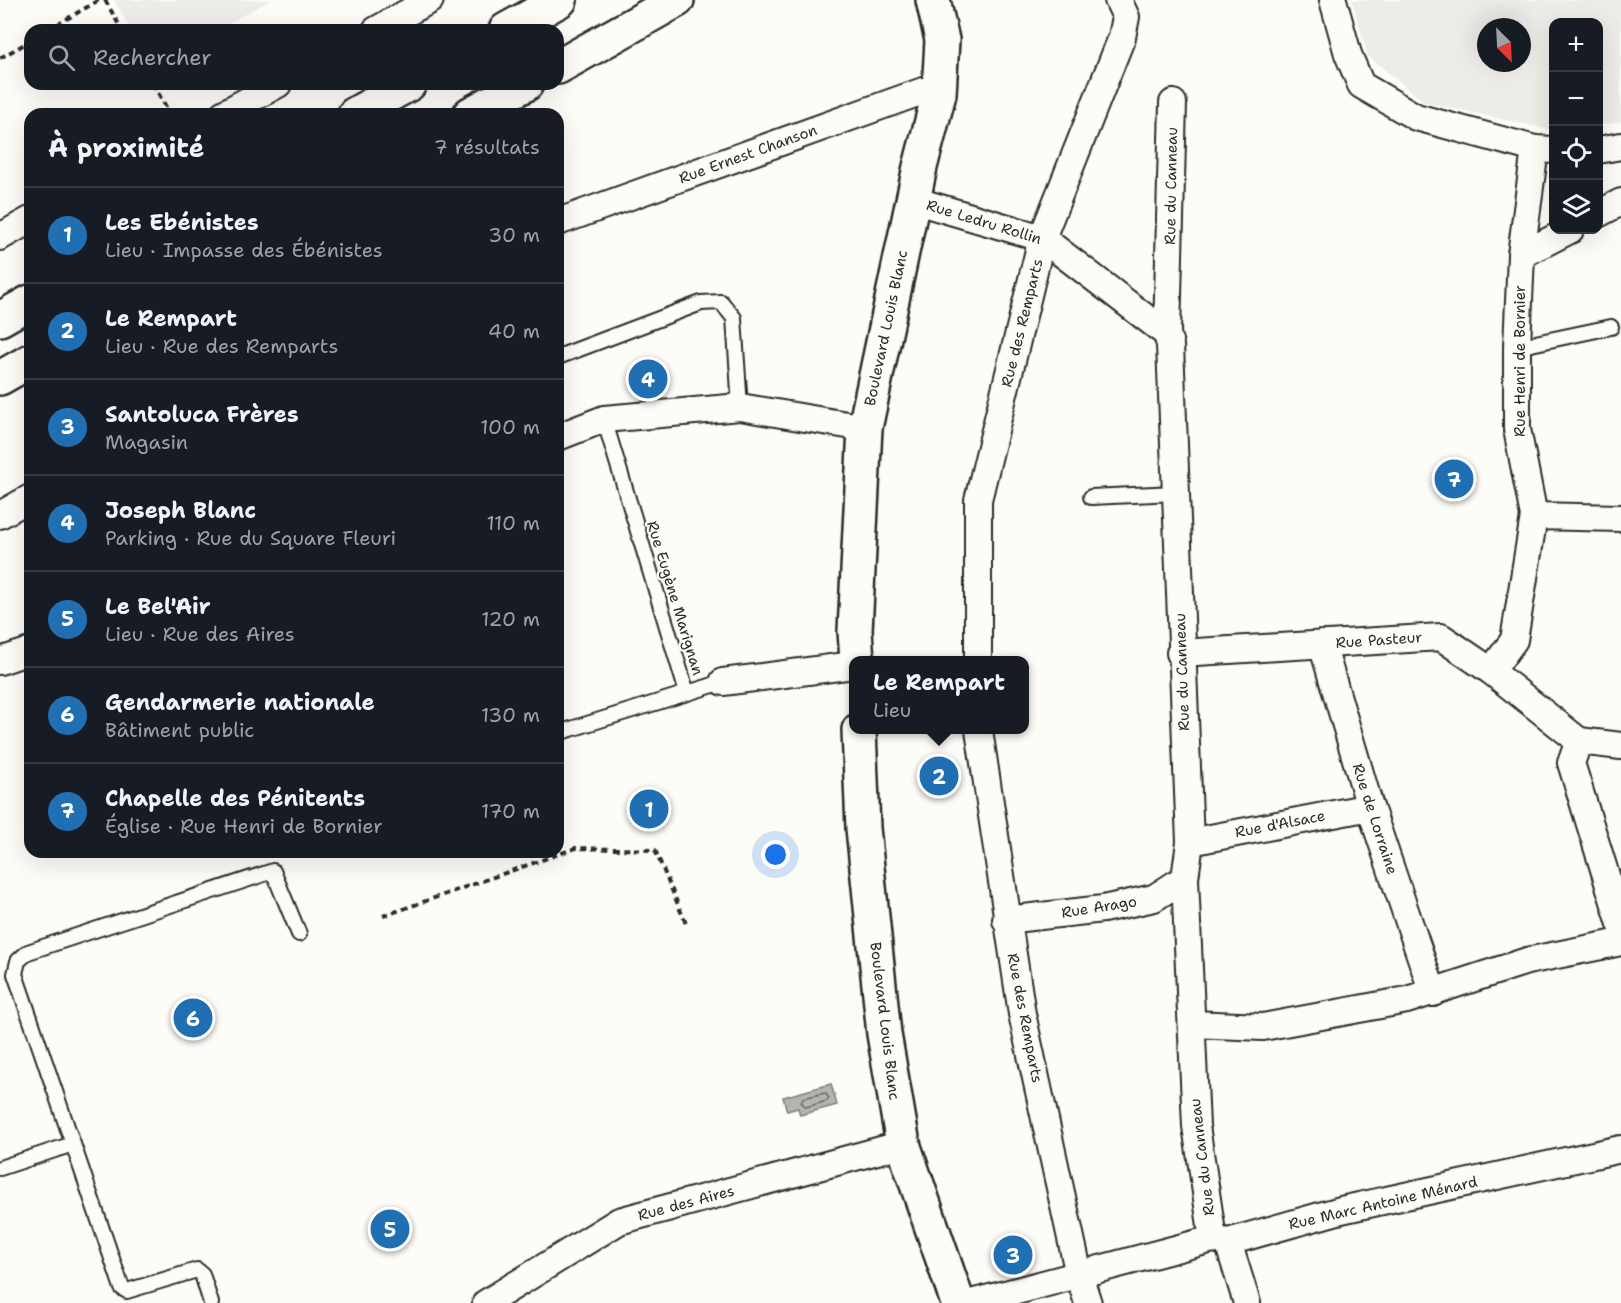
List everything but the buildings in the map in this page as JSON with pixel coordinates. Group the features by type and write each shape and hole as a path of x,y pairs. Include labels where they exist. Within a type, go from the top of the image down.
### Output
{"main road":[{"path":"517,24 560,0"},
{"path":"564,64 677,0"},
{"name":"Boulevard Louis Blanc","path":"856,656 855,631 865,428 913,200 939,94 942,40 933,0"},
{"path":"366,108 398,90"},
{"path":"481,108 515,90"},
{"path":"0,319 24,305"},
{"path":"0,378 24,364"},
{"name":"Boulevard Louis Blanc","path":"859,734 863,828 883,1023 903,1144 958,1303"}],"street":[{"path":"387,24 430,0"},
{"name":"Rue des Remparts","path":"978,656 978,500 1042,238 1122,37 1126,17 1118,0"},
{"name":"Rue Henri de Bornier","path":"1333,0 1348,54 1361,86 1416,117 1544,150 1521,255 1517,347 1517,429 1534,516 1514,640 1491,671"},
{"path":"234,108 267,90"},
{"name":"Rue Ernest Chanson","path":"564,220 923,91 939,94"},
{"name":"Rue du Canneau","path":"1173,103 1167,334 1170,345 1180,654 1190,842 1185,878 1196,1126 1221,1241 1247,1303"},
{"path":"1603,149 1621,146"},
{"name":"Rue Ledru Rollin","path":"913,200 1042,238 1167,334"},
{"path":"1603,212 1621,202"},
{"path":"0,237 24,223"},
{"path":"1521,255 1562,234"},
{"path":"564,435 604,419 740,407 865,428"},
{"path":"0,515 24,501"},
{"path":"1534,516 1621,518"},
{"name":"Rue Pasteur","path":"1180,654 1441,637 1491,671 1579,741"},
{"name":"Rue de Lorraine","path":"1322,644 1370,807 1433,993"},
{"path":"0,660 24,653"},
{"path":"723,682 849,665"},
{"name":"Rue des Remparts","path":"980,734 1022,1014 1078,1275 1088,1303"},
{"path":"1621,746 1579,741 1571,763 1621,924"},
{"name":"Rue d'Alsace","path":"1190,842 1370,807"},
{"name":"Rue Arago","path":"1006,920 1103,909 1154,898 1185,878"},
{"path":"1192,1024 1263,1026 1407,1000 1527,961 1621,942"},
{"name":"Rue des Aires","path":"497,1300 619,1221 903,1144"},
{"name":"Rue Marc Antoine Ménard","path":"971,1303 1341,1210 1621,1149"}],"lane":[{"path":"564,355 701,303 721,302 734,318 740,407"},
{"path":"1517,347 1611,327"},
{"name":"Rue Eugène Marignan","path":"564,731 687,693 604,419"},
{"path":"1091,497 1175,493"},
{"path":"687,693 723,682"},
{"path":"211,1303 202,1274 197,1270 127,1291 122,1288 15,974 18,961 28,952 273,871 299,934"},
{"path":"0,1168 73,1144"}],"path":[{"path":"58,24 99,0"},
{"path":"105,0 119,24"},
{"path":"0,58 24,44"},
{"path":"156,90 167,108"},
{"path":"564,852 576,848 655,850 687,926"},
{"path":"383,915 548,858"}],"shaded area":[{"path":"114,0 270,0 228,24 128,24"},
{"path":"1352,0 1621,0 1621,122 1603,124 1603,18 1549,18 1549,130 1424,102 1368,56"}],"water":[{"path":"831,1084 837,1105 800,1115 798,1108 787,1111 783,1097"}],"place":[{"name":"Joseph Blanc","path":"648,379"},
{"name":"Chapelle des Pénitents","path":"1454,479"},
{"name":"Le Rempart","path":"939,776"},
{"name":"Les Ebénistes","path":"649,809"},
{"name":"Gendarmerie nationale","path":"193,1018"},
{"name":"Le Bel'Air","path":"390,1229"},
{"name":"Santoluca Frères","path":"1013,1255"}]}
